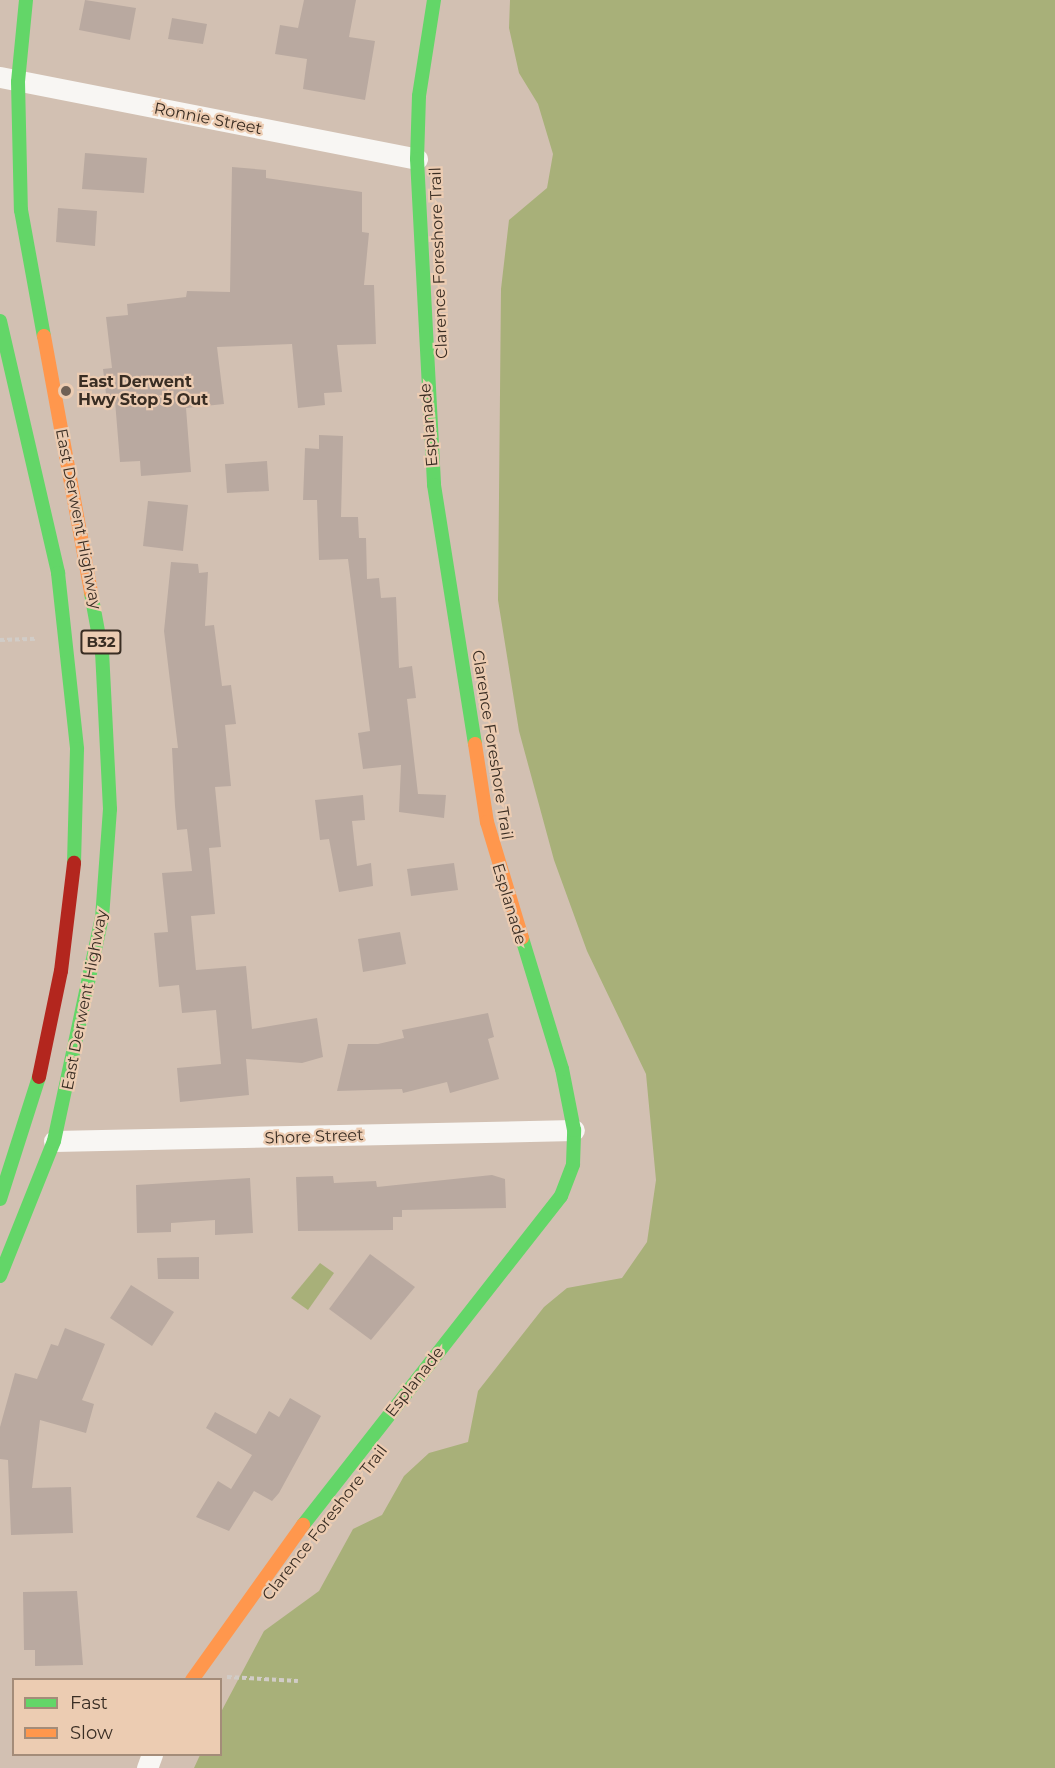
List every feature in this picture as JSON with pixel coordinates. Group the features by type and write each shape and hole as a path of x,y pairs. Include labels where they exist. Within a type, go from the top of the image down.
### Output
{"main road":[{"name":"East Derwent Highway","path":"0,1276 54,1141 102,918 109,744 88,560 27,263 9,80 26,0"},
{"name":"Esplanade","path":"193,1678 285,1549 561,1196 573,1164 574,1130 562,1069 495,861 479,782 434,486 423,347 417,159 419,96 434,0"},
{"name":"East Derwent Highway","path":"0,321 68,638 77,749 74,876 38,1081 0,1199"}],"street":[{"name":"Ronnie Street","path":"9,80 417,159"},
{"name":"Shore Street","path":"54,1141 574,1130"}],"path":[{"path":"0,640 68,638"},
{"path":"231,1677 298,1681"}],"shaded area":[{"path":"510,0 1055,0 1055,1768 194,1768 200,1756 222,1756 222,1710 264,1631 319,1591 353,1529 382,1515 404,1476 429,1453 468,1442 478,1391 544,1307 567,1288 622,1278 647,1242 656,1180 646,1074 587,951 554,860 519,731 498,600 501,289 509,220 547,188 553,154 538,104 519,73 509,28"},
{"path":"320,1263 334,1273 308,1310 291,1298"}],"building":[{"path":"85,0 136,8 130,40 79,30"},
{"path":"304,0 356,0 349,37 375,41 365,100 303,89 307,59 275,54 280,25 298,28"},
{"path":"172,18 207,24 203,44 168,39"},
{"path":"85,153 147,158 144,193 82,189"},
{"path":"232,167 266,170 266,178 362,192 362,232 369,233 364,285 374,285 376,344 337,345 342,392 324,393 325,405 298,408 292,344 217,347 224,404 186,408 191,472 141,476 140,461 120,462 115,401 107,402 103,369 112,368 106,317 128,315 127,304 186,297 187,291 230,292"},
{"path":"58,208 97,211 95,246 56,242"},
{"path":"319,435 343,436 341,517 358,517 359,538 366,538 367,579 379,578 381,598 396,597 399,668 412,666 416,698 407,699 418,794 446,795 444,818 399,812 401,765 363,769 358,733 370,731 348,559 319,560 317,500 303,500 305,448 319,449"},
{"path":"267,461 269,491 227,493 225,464"},
{"path":"148,501 188,505 183,551 143,546"},
{"path":"171,562 198,564 199,573 208,572 205,626 214,625 222,686 231,685 236,724 225,725 231,786 215,787 221,847 209,848 215,914 191,916 196,970 246,966 252,1029 317,1018 323,1057 302,1063 246,1059 249,1095 180,1102 177,1068 221,1064 216,1010 182,1013 179,985 159,987 154,933 168,932 162,873 192,871 187,829 177,830 175,806 172,748 178,748 164,631"},
{"path":"363,795 365,820 352,821 357,866 371,863 373,886 339,892 329,839 320,840 315,800"},
{"path":"454,863 458,890 411,896 407,869"},
{"path":"400,932 406,964 363,972 358,939"},
{"path":"488,1013 494,1037 488,1039 499,1079 450,1093 447,1082 403,1093 402,1089 337,1091 348,1044 378,1044 404,1038 402,1030"},
{"path":"492,1175 505,1179 506,1208 402,1210 402,1217 393,1217 393,1230 298,1231 296,1177 333,1176 334,1183 376,1181 377,1187"},
{"path":"250,1178 253,1233 215,1235 215,1220 171,1223 171,1232 137,1233 136,1185"},
{"path":"370,1254 415,1287 371,1340 329,1309"},
{"path":"199,1257 199,1279 158,1279 157,1258"},
{"path":"131,1285 174,1312 152,1346 110,1318"},
{"path":"65,1328 105,1344 82,1400 94,1404 86,1433 40,1420 32,1488 71,1487 73,1533 11,1535 8,1460 0,1459 0,1427 15,1373 37,1379 51,1344 58,1346"},
{"path":"290,1398 321,1416 279,1493 272,1501 254,1491 229,1531 196,1517 218,1481 231,1489 252,1455 206,1428 215,1412 256,1434 269,1411 279,1417"},
{"path":"77,1591 83,1665 35,1666 35,1650 24,1650 23,1592"}],"traffic: fast":[{"path":"26,0 18,82 21,210 44,336"},
{"path":"434,0 419,96 417,159 434,485 475,744"},
{"path":"0,321 58,573 77,749 74,863"},
{"path":"0,1276 54,1141 102,918 110,809 102,653 91,593"},
{"path":"303,1525 561,1196 573,1164 574,1130 562,1069 522,938"},
{"path":"0,1199 39,1077"}],"traffic: slow":[{"path":"44,336 91,593"},
{"path":"475,744 487,822 522,938"},
{"path":"193,1678 303,1525"}],"traffic: jam":[{"path":"39,1077 61,971 74,863"}],"place":[{"name":"East Derwent Hwy Stop 5 Out","path":"66,391"}]}
